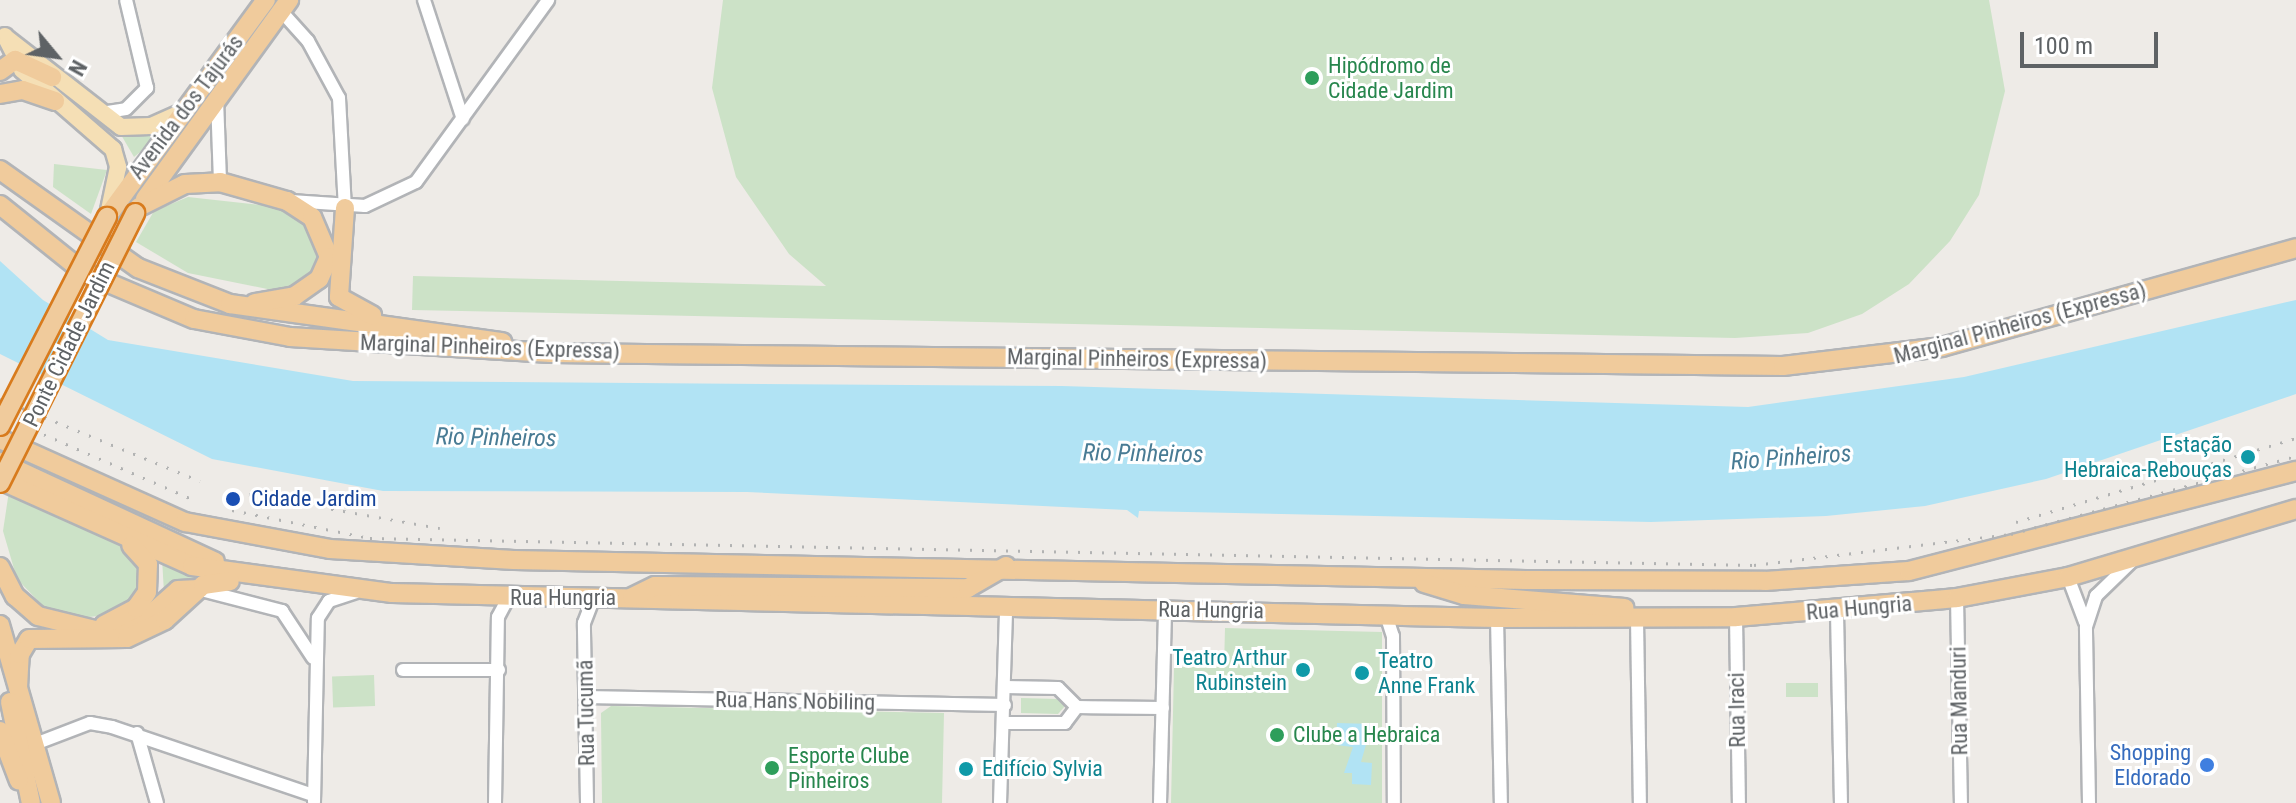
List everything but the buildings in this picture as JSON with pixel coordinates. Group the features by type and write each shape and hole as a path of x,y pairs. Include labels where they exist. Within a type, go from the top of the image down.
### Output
{"highway":[{"name":"Avenida dos Tajurás","path":"137,210 217,99 279,4"},
{"name":"Avenida dos Tajurás","path":"108,216 184,112 279,4"},
{"path":"8,66 52,77"},
{"path":"0,94 23,90 55,101"},
{"path":"0,170 138,268 230,304 426,330 551,353"},
{"path":"137,210 185,184 220,182 287,201 322,227 329,257"},
{"name":"Marginal Pinheiros (Expressa)","path":"0,205 85,273 194,319 290,337 551,353 1783,366 1942,347 2296,248"},
{"path":"230,304 295,296 319,279 345,208"},
{"path":"345,208 341,302 426,330"},
{"name":"Ponte Cidade Jardim","path":"0,481 137,210"},
{"name":"Ponte Cidade Jardim","path":"0,426 108,216"},
{"path":"0,439 185,522 330,549 529,560 1006,566 1406,577 1765,581 1909,571 2296,471"},
{"path":"0,462 241,572"},
{"path":"0,481 192,566 282,581"},
{"path":"2246,526 2296,502"},
{"path":"2246,526 2296,509"},
{"name":"Rua Hungria","path":"282,581 367,590 508,598 1497,618 1736,617 1837,613 1957,598 2068,577 2246,526"},
{"path":"87,629 123,617 147,592 148,564 116,534"},
{"path":"630,599 655,586 968,588 1006,566"},
{"path":"0,567 26,607 55,624 87,629 126,629 178,590 199,589"},
{"path":"1406,577 1464,595 1674,618"},
{"path":"18,688 20,654 29,639 127,638 165,620 199,589 218,580 282,581"},
{"path":"0,625 51,803"},
{"path":"0,644 44,803"},
{"path":"0,669 29,798"},
{"path":"0,700 29,798"},
{"path":"0,731 29,798"}],"main road":[{"path":"2,34 94,112 138,129 184,112"},
{"path":"2,34 8,66 113,149 118,167 108,216"}],"street":[{"path":"94,112 126,109 147,88 126,0"},
{"path":"424,0 463,119"},
{"path":"287,201 345,208 387,199 416,182 548,0"},
{"path":"279,4 308,41 339,98 345,208"},
{"path":"217,99 220,182"},
{"path":"2086,627 2103,586 2136,558"},
{"path":"2068,577 2086,627 2089,803"},
{"path":"199,589 282,611 313,658"},
{"path":"35,744 90,723 137,733 314,799 313,658 324,606 367,590"},
{"path":"495,803 499,612 508,598"},
{"name":"Rua Manduri","path":"1957,598 1961,803"},
{"path":"569,599 584,623"},
{"name":"Rua Tucumã","path":"587,803 584,623 593,599"},
{"path":"1000,803 1005,723 1006,608"},
{"path":"1160,803 1165,609"},
{"path":"1837,613 1841,803"},
{"path":"1394,803 1395,615"},
{"name":"Rua Iraci","path":"1736,617 1739,803"},
{"path":"1497,618 1501,803"},
{"path":"1637,619 1640,803"},
{"path":"403,670 499,670"},
{"path":"1005,687 1058,688 1077,707 1163,708"},
{"name":"Rua Hans Nobiling","path":"586,697 1005,705"},
{"path":"1005,723 1065,723 1077,707"},
{"path":"137,733 157,803"},
{"path":"0,743 0,755"}],"green space":[{"path":"723,0 1989,0 2005,91 1979,195 1950,241 1909,284 1862,314 1808,333 1735,338 412,310 413,276 826,286 789,254 736,177 712,88"},
{"path":"120,133 150,136 151,143 134,157"},
{"path":"54,164 107,170 91,214 53,187"},
{"path":"188,197 287,208 312,222 323,256 302,288 282,292 188,273 136,242 154,211"},
{"path":"9,491 129,548 143,567 141,590 114,614 81,618 44,607 17,579 3,531"},
{"path":"162,558 209,573 164,593"},
{"name":"Clube a Hebraica","path":"1225,628 1382,632 1382,803 1171,803 1174,667 1224,667"},
{"path":"374,675 375,706 333,707 332,676"},
{"path":"1786,683 1818,683 1818,697 1786,697"},
{"path":"1021,698 1058,699 1065,706 1058,714 1021,713"},
{"name":"Esporte Clube Pinheiros","path":"611,706 944,713 942,803 602,803 601,713"}],"water":[{"name":"Rio Pinheiros","path":"0,261 43,300 108,340 353,381 1062,386 1748,407 1964,377 2296,300 2296,394 2046,479 1925,506 1826,516 1651,522 1139,511 1138,518 1127,510 747,492 383,491 212,459 0,354"},
{"path":"1337,723 1372,724 1361,762 1372,763 1371,785 1352,784 1352,773 1344,773 1353,747 1336,745"}],"railway":[{"path":"0,399 200,481"},
{"path":"0,415 195,500"},
{"path":"2016,522 2296,438"},
{"path":"232,510 370,538 1754,565 2011,534 2296,456"},
{"path":"237,492 440,528"}],"place":[{"name":"Hipódromo de Cidade Jardim","path":"1312,78"},
{"name":"Estação Hebraica-Rebouças","path":"2248,457"},
{"name":"Cidade Jardim","path":"233,499"},
{"name":"Teatro Arthur Rubinstein","path":"1303,670"},
{"name":"Teatro Anne Frank","path":"1362,673"},
{"name":"Clube a Hebraica","path":"1277,735"},
{"name":"Shopping Eldorado","path":"2207,765"},
{"name":"Esporte Clube Pinheiros","path":"772,768"},
{"name":"Edifício Sylvia","path":"966,769"}]}
